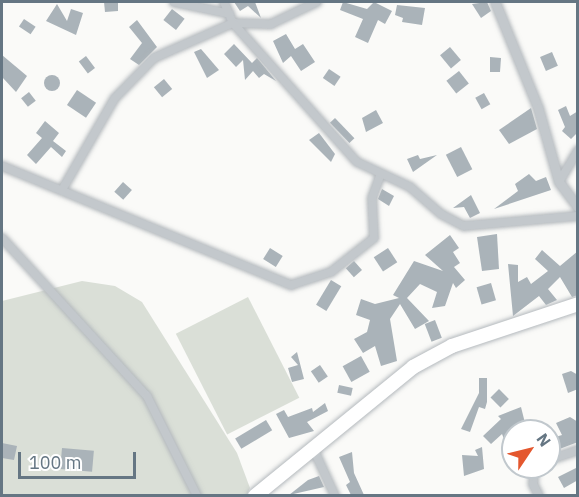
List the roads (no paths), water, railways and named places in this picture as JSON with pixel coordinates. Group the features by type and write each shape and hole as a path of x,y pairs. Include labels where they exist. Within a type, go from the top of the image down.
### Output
{"highway":[{"path":"255,495 381,388 433,355 578,304"}],"street":[{"path":"174,2 230,14"},
{"path":"224,2 233,23 357,162 380,176 410,187 464,226 578,216"},
{"path":"62,190 115,98 154,58 233,23 271,24 317,2"},
{"path":"495,2 538,108 559,182 578,207"},
{"path":"559,182 578,150"},
{"path":"2,166 291,285 319,278 374,238 372,198 380,176"},
{"path":"2,238 147,396 197,495"},
{"path":"312,446 335,495"},
{"path":"561,456 578,450"},
{"path":"534,479 533,484 539,495"}]}
